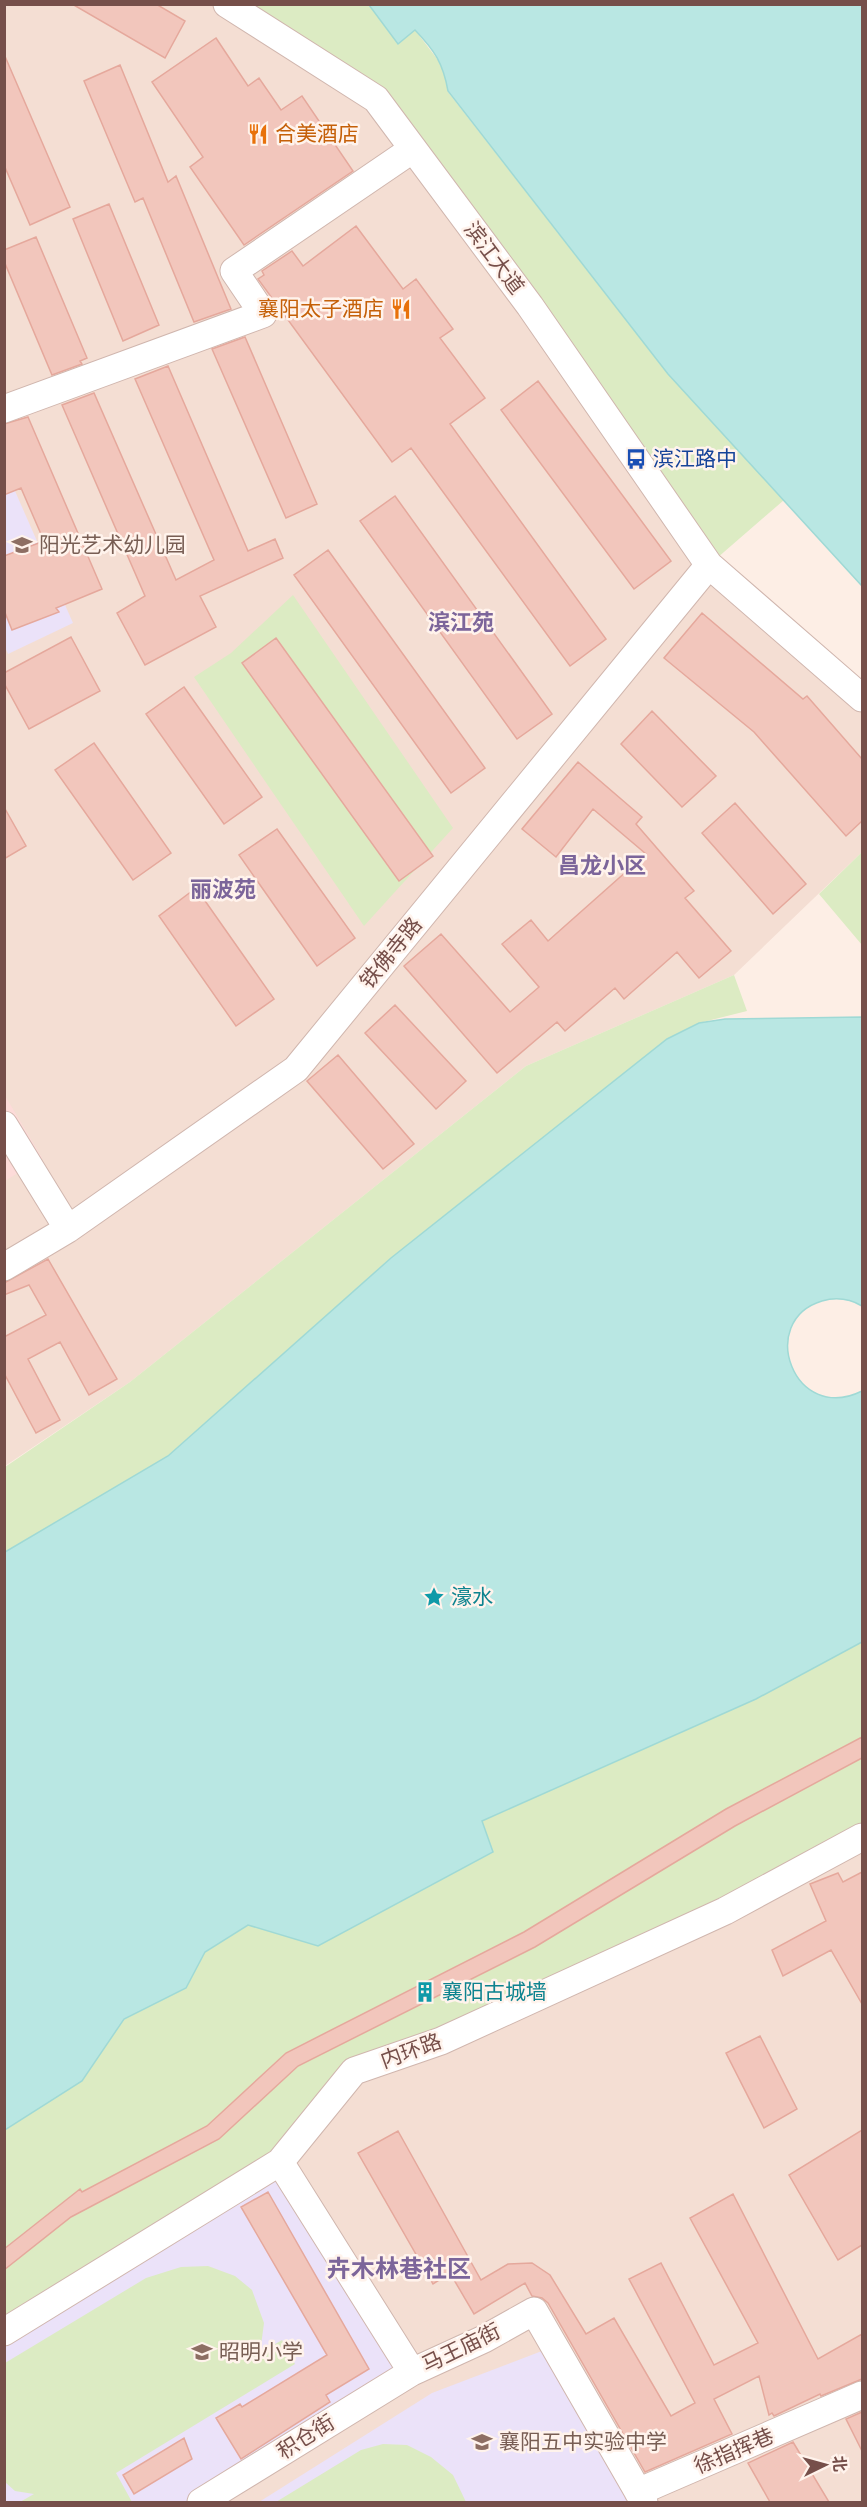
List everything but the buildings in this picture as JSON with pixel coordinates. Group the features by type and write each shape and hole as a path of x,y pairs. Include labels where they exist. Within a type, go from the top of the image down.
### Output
{"street":[{"name":"滨江大道","path":"227,4 376,99 530,306 709,566 862,698"},
{"path":"4,409 263,314 234,271 413,150"},
{"name":"铁佛寺路","path":"4,1267 68,1229 296,1069 709,566"},
{"path":"4,1125 68,1229"},
{"name":"内环路","path":"4,2332 280,2162 354,2071 441,2041 725,1911 862,1837"},
{"name":"马王庙街","path":"280,2162 412,2372 484,2339 534,2311 641,2497"},
{"name":"积仓街","path":"201,2502 412,2372"},
{"name":"徐指挥巷","path":"641,2497 862,2396"}],"shaded area":[{"path":"5,5 227,5 376,99 709,565 862,698 862,852 734,975 526,1066 130,1382 5,1466"},
{"name":"阳光艺术幼儿园","path":"4,466 73,623 8,654 4,645"},
{"path":"4,1094 42,1158 5,1181 4,1181"},
{"path":"862,1837 862,2502 5,2502 354,2071"},
{"name":"昭明小学","path":"280,2162 412,2372 201,2502 5,2502 5,2332"},
{"name":"襄阳五中实验中学","path":"555,2346 644,2502 259,2502 432,2393"}],"green space":[{"path":"227,5 369,5 398,44 415,30 444,68 448,92 668,374 784,500 709,565 376,99"},
{"path":"293,595 453,828 364,926 194,677 231,653"},
{"path":"862,852 862,945 819,894"},
{"path":"734,975 747,1011 699,1023 391,1258 168,1456 5,1552 5,1467 130,1382 526,1066"},
{"path":"862,1642 862,1837 354,2071 280,2162 5,2332 5,2130 82,2081 124,2019 186,1988 205,1952 248,1925 318,1945 493,1852 482,1821 756,1699"},
{"path":"208,2266 235,2276 252,2290 264,2323 260,2353 282,2340 295,2364 116,2473 132,2502 20,2502 34,2494 15,2491 5,2482 5,2363 146,2278 181,2267"},
{"path":"383,2444 407,2445 431,2457 453,2475 466,2502 276,2502 361,2450"}],"water":[{"path":"369,5 862,5 862,586 668,374 448,91 441,65 428,44 415,30 398,44"},
{"name":"濠水","path":"862,1017 862,1306 848,1300 832,1299 822,1301 802,1312 791,1328 788,1347 792,1366 802,1383 818,1394 838,1398 862,1391 862,1642 756,1699 482,1821 493,1852 318,1946 248,1925 205,1952 186,1988 124,2019 82,2081 5,2130 5,1552 168,1456 391,1258 667,1039 699,1023 725,1019"}],"place":[{"name":"合美酒店","path":"258,134"},
{"name":"襄阳太子酒店","path":"401,309"},
{"name":"滨江路中","path":"636,459"},
{"name":"阳光艺术幼儿园","path":"22,545"},
{"name":"濠水","path":"434,1597"},
{"name":"襄阳古城墙","path":"425,1992"},
{"name":"昭明小学","path":"202,2352"},
{"name":"襄阳五中实验中学","path":"482,2442"}],"district":[{"name":"滨江苑","path":"461,622"},
{"name":"昌龙小区","path":"602,865"},
{"name":"丽波苑","path":"223,889"},
{"name":"卉木林巷社区","path":"399,2269"}]}
